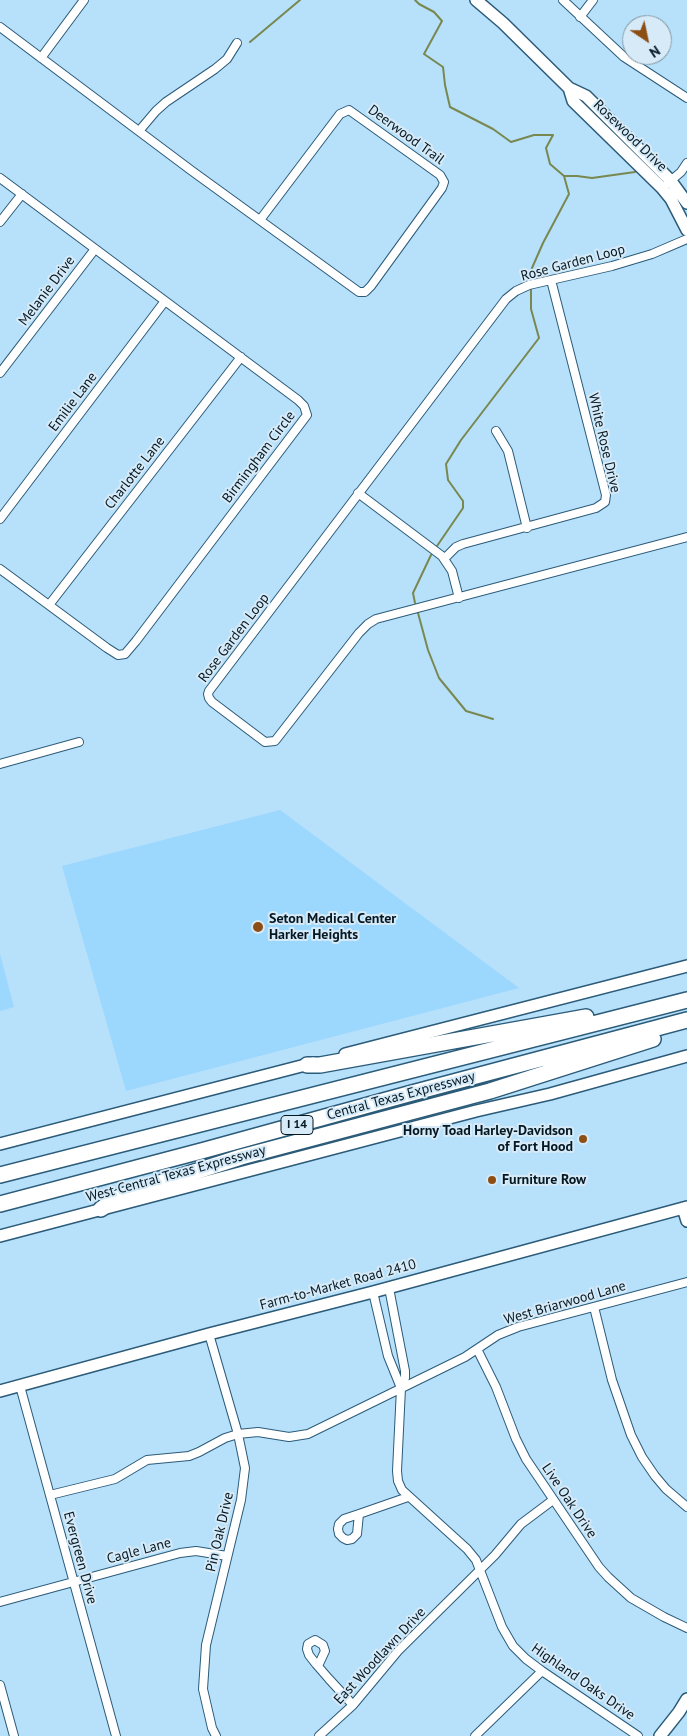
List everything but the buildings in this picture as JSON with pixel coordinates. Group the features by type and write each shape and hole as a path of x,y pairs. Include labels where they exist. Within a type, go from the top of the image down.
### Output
{"highway":[{"name":"Central Texas Expressway","path":"0,1175 687,1000"},
{"path":"307,1064 320,1065 562,1021 609,1014 630,1015"},
{"name":"Central Texas Expressway","path":"0,1204 687,1020"},
{"path":"101,1209 115,1199 138,1190 223,1162 490,1091 687,1027"}],"main road":[{"name":"Rosewood Drive","path":"481,1 569,88 586,96 666,184 687,203"},
{"name":"Rosewood Drive","path":"666,184 671,199 687,230"},
{"path":"0,1144 687,966"},
{"name":"West Central Texas Expressway","path":"0,1236 466,1114 550,1094 687,1056"},
{"path":"685,1208 687,1221"},
{"name":"Farm-to-Market Road 2410","path":"0,1391 685,1208"},
{"path":"660,1736 679,1712 687,1698"}],"street":[{"path":"41,58 84,0"},
{"path":"563,0 624,57 687,98"},
{"path":"580,17 593,0"},
{"name":"Deerwood Trail","path":"0,27 139,131 260,220 359,292 365,292 371,286 442,188 444,182 440,175 349,110 340,114 260,220"},
{"path":"139,131 166,102 216,69 227,59 236,43"},
{"path":"666,184 687,163"},
{"name":"Birmingham Circle","path":"0,178 298,400 304,406 307,415 125,654 118,655 0,569"},
{"path":"0,222 22,194"},
{"name":"Rose Garden Loop","path":"687,239 612,266 529,285 516,291 506,299 208,694 212,702 265,742 274,741 368,624 385,616 687,537"},
{"name":"Melanie Drive","path":"0,373 95,249"},
{"name":"White Rose Drive","path":"444,559 456,547 463,544 596,508 605,502 606,495 551,280"},
{"name":"Emilie Lane","path":"0,518 165,301"},
{"name":"Charlotte Lane","path":"49,605 241,357"},
{"path":"496,431 508,451 527,528"},
{"path":"358,494 444,559 452,571 459,598"},
{"path":"0,764 80,742"},
{"name":"West Briarwood Lane","path":"50,1495 115,1479 147,1460 189,1456 225,1438 238,1434 258,1432 289,1437 308,1434 477,1349 498,1335 518,1327 687,1282"},
{"name":"Highland Oaks Drive","path":"389,1288 405,1371 405,1378 401,1388 397,1471 398,1482 402,1490 467,1549 476,1560 502,1627 513,1646 542,1671 638,1736"},
{"name":"Highland Oaks Drive","path":"373,1292 388,1356 401,1388"},
{"path":"594,1307 612,1380 631,1436 642,1457 666,1489 687,1507"},
{"name":"Pin Oak Drive","path":"209,1334 238,1434 243,1455 244,1481 206,1645 203,1689 212,1728 216,1736"},
{"name":"Live Oak Drive","path":"477,1349 496,1387 526,1459 599,1567 619,1588 649,1609 687,1628"},
{"name":"Evergreen Drive","path":"20,1386 116,1736"},
{"path":"359,1514 408,1496"},
{"name":"East Woodlawn Drive","path":"319,1736 353,1705 398,1651 495,1556 521,1524 553,1500"},
{"name":"Cagle Lane","path":"0,1602 180,1553 196,1551 227,1556"},
{"path":"318,1666 353,1705"},
{"path":"475,1736 542,1671"},
{"path":"0,1685 3,1705 14,1736"}],"shaded area":[{"name":"Seton Medical Center Harker Heights","path":"280,810 519,988 126,1091 62,866"},
{"path":"0,954 14,1007 0,1011"}],"waterway":[{"path":"250,42 300,0"},
{"path":"415,0 434,12 442,21 424,54 443,67 450,107 493,129 511,142 534,135 553,135 546,148 550,164 564,176 592,178 635,172"},
{"path":"531,279 532,268 543,243 569,194 564,176"},
{"path":"437,546 463,508 463,501 448,480 446,464 461,440 539,338 531,309 531,290"},
{"path":"415,603 413,593 431,555"},
{"path":"418,613 428,650 439,678 466,711 493,719"}],"place":[{"name":"Seton Medical Center Harker Heights","path":"258,927"},
{"name":"Horny Toad Harley-Davidson of Fort Hood","path":"583,1139"},
{"name":"Furniture Row","path":"492,1180"}]}
